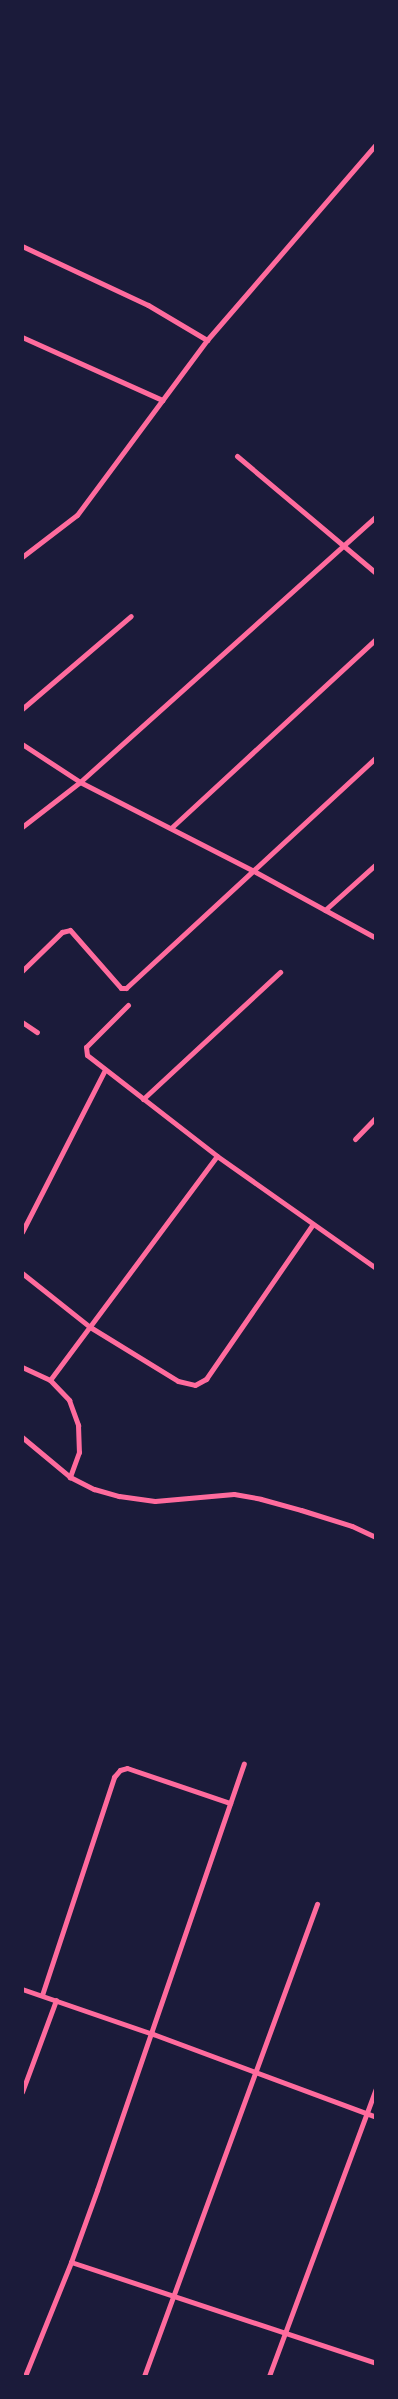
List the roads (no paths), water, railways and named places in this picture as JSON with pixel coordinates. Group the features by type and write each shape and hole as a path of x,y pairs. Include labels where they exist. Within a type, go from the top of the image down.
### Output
{"street":[{"path":"22,557 76,515 207,340 376,144"},
{"path":"22,246 148,305 207,340"},
{"path":"22,337 162,400"},
{"path":"236,456 376,573"},
{"path":"22,828 80,782 345,546 376,516"},
{"path":"22,709 131,616"},
{"path":"171,828 376,639"},
{"path":"22,744 80,782 252,870 376,938"},
{"path":"22,971 62,932 70,930 121,988 126,988 376,757"},
{"path":"325,910 376,864"},
{"path":"143,1099 280,972"},
{"path":"128,1005 86,1047 86,1055 217,1156 376,1268"},
{"path":"22,1022 37,1032"},
{"path":"22,1232 104,1070"},
{"path":"354,1140 376,1117"},
{"path":"50,1380 217,1156"},
{"path":"22,1273 90,1326 178,1381 195,1385 206,1379 313,1224"},
{"path":"22,1367 50,1380 69,1400 78,1425 79,1452 70,1477"},
{"path":"22,1437 70,1477 94,1489 119,1496 155,1502 234,1494 261,1499 352,1526 376,1537"},
{"path":"24,2376 71,2262 153,2034 244,1764"},
{"path":"42,1995 114,1777 120,1770 127,1768 230,1803"},
{"path":"144,2376 317,1904"},
{"path":"22,1989 153,2034 376,2117"},
{"path":"22,2092 56,2000"},
{"path":"269,2376 376,2089"},
{"path":"71,2262 376,2363"}]}
